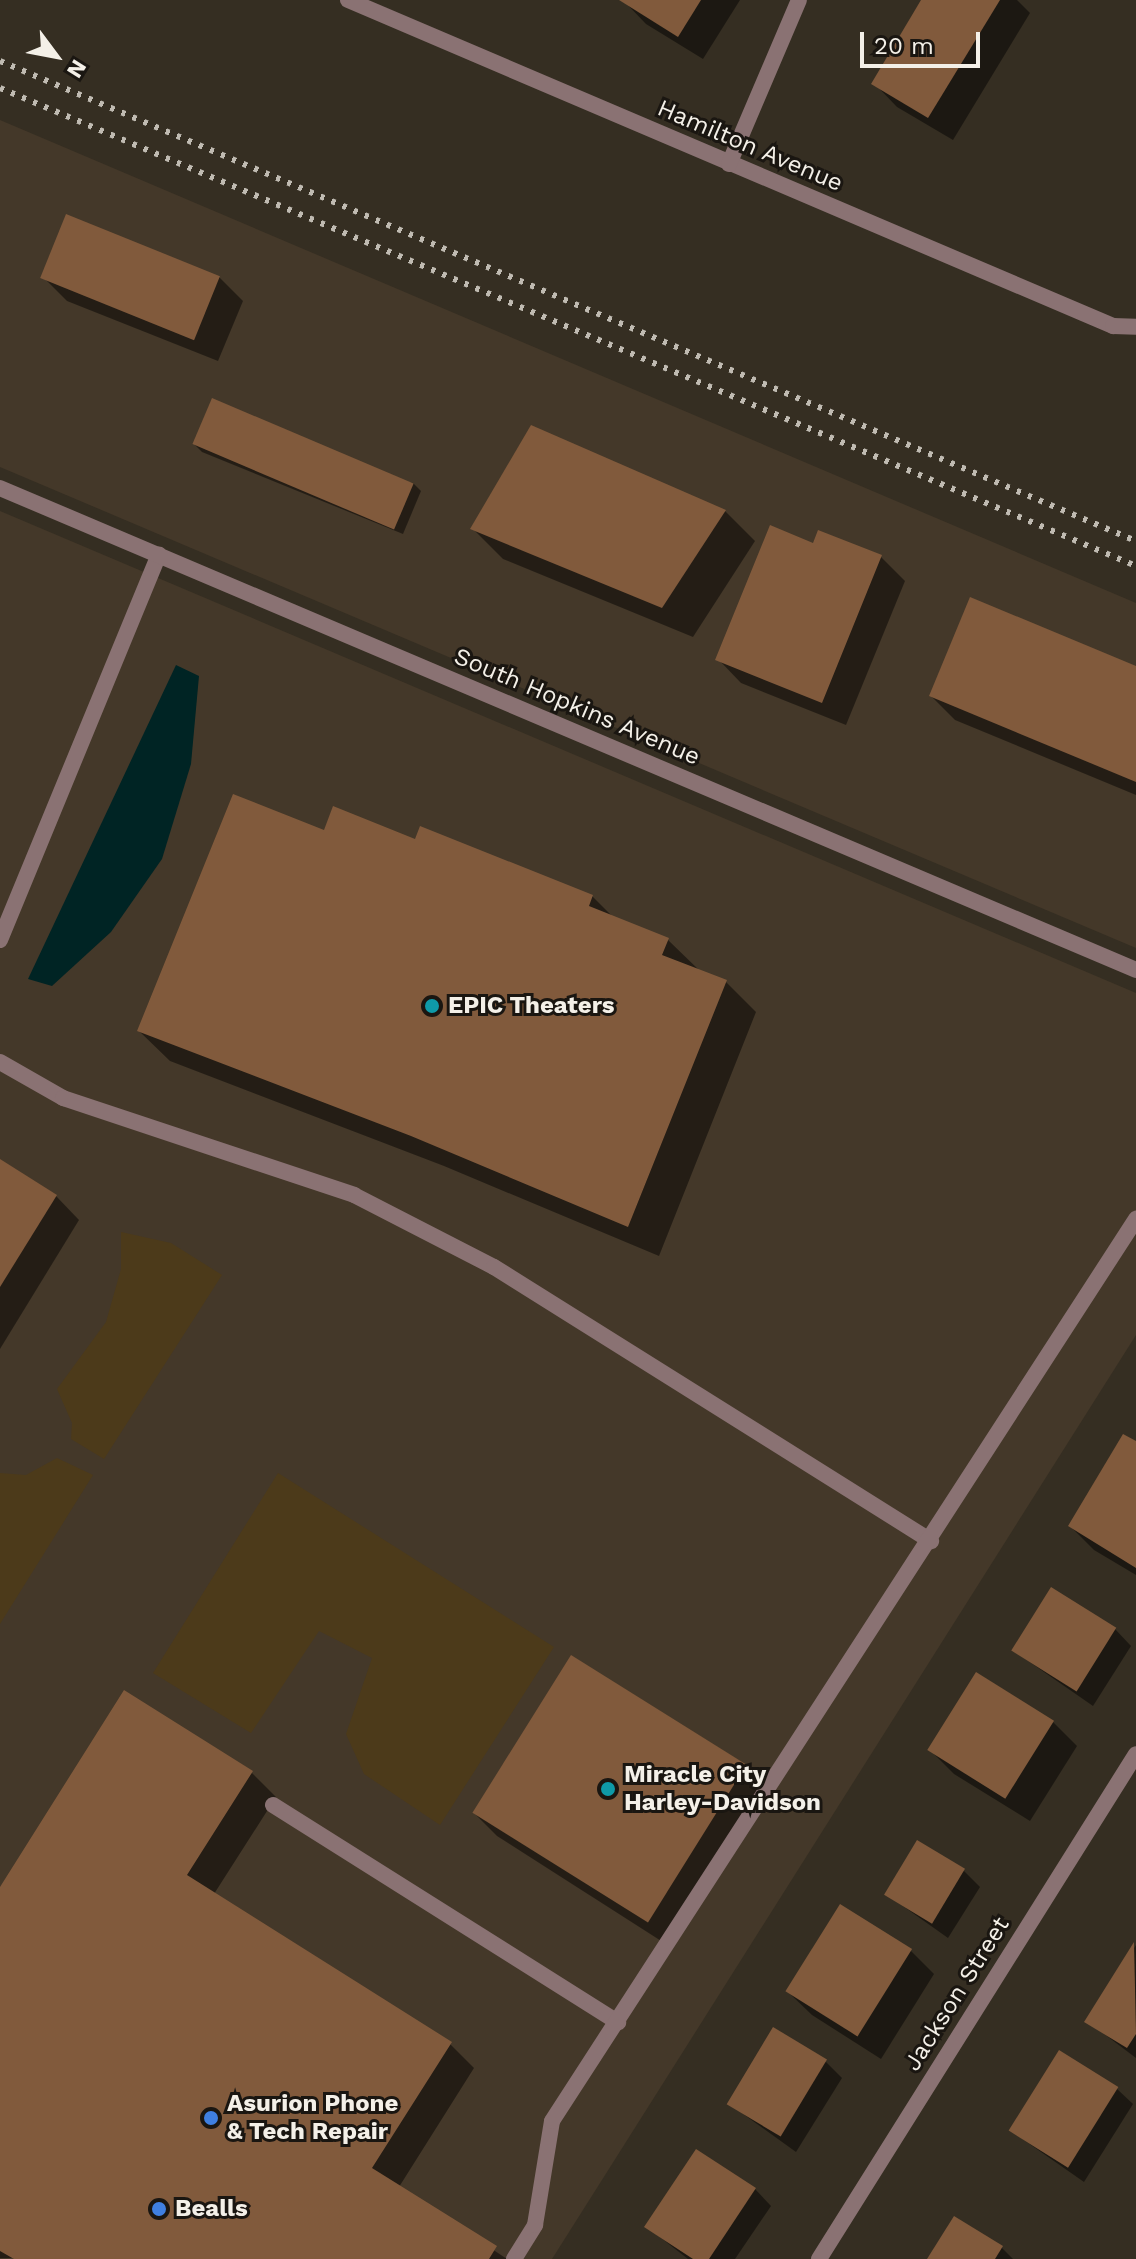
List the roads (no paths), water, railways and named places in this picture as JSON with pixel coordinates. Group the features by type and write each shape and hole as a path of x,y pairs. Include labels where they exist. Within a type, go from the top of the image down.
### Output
{"street":[{"name":"Hamilton Avenue","path":"348,0 1113,326 1136,327"},
{"path":"729,164 799,0"},
{"name":"South Hopkins Avenue","path":"0,488 1136,970"},
{"path":"0,940 159,555"},
{"path":"0,1062 63,1098 354,1195 494,1267 931,1541"},
{"path":"514,2259 535,2225 552,2121 931,1541 1136,1219"},
{"name":"Jackson Street","path":"819,2259 1136,1754"},
{"path":"273,1805 618,2022"}],"water":[{"path":"176,665 199,676 191,764 162,859 111,932 52,986 28,979"}],"railway":[{"path":"0,61 1136,541"},
{"path":"0,88 1136,566"}],"place":[{"name":"EPIC Theaters","path":"432,1006"},
{"name":"Miracle City Harley-Davidson","path":"608,1789"},
{"name":"Asurion Phone & Tech Repair","path":"211,2118"},
{"name":"Bealls","path":"159,2209"}]}
